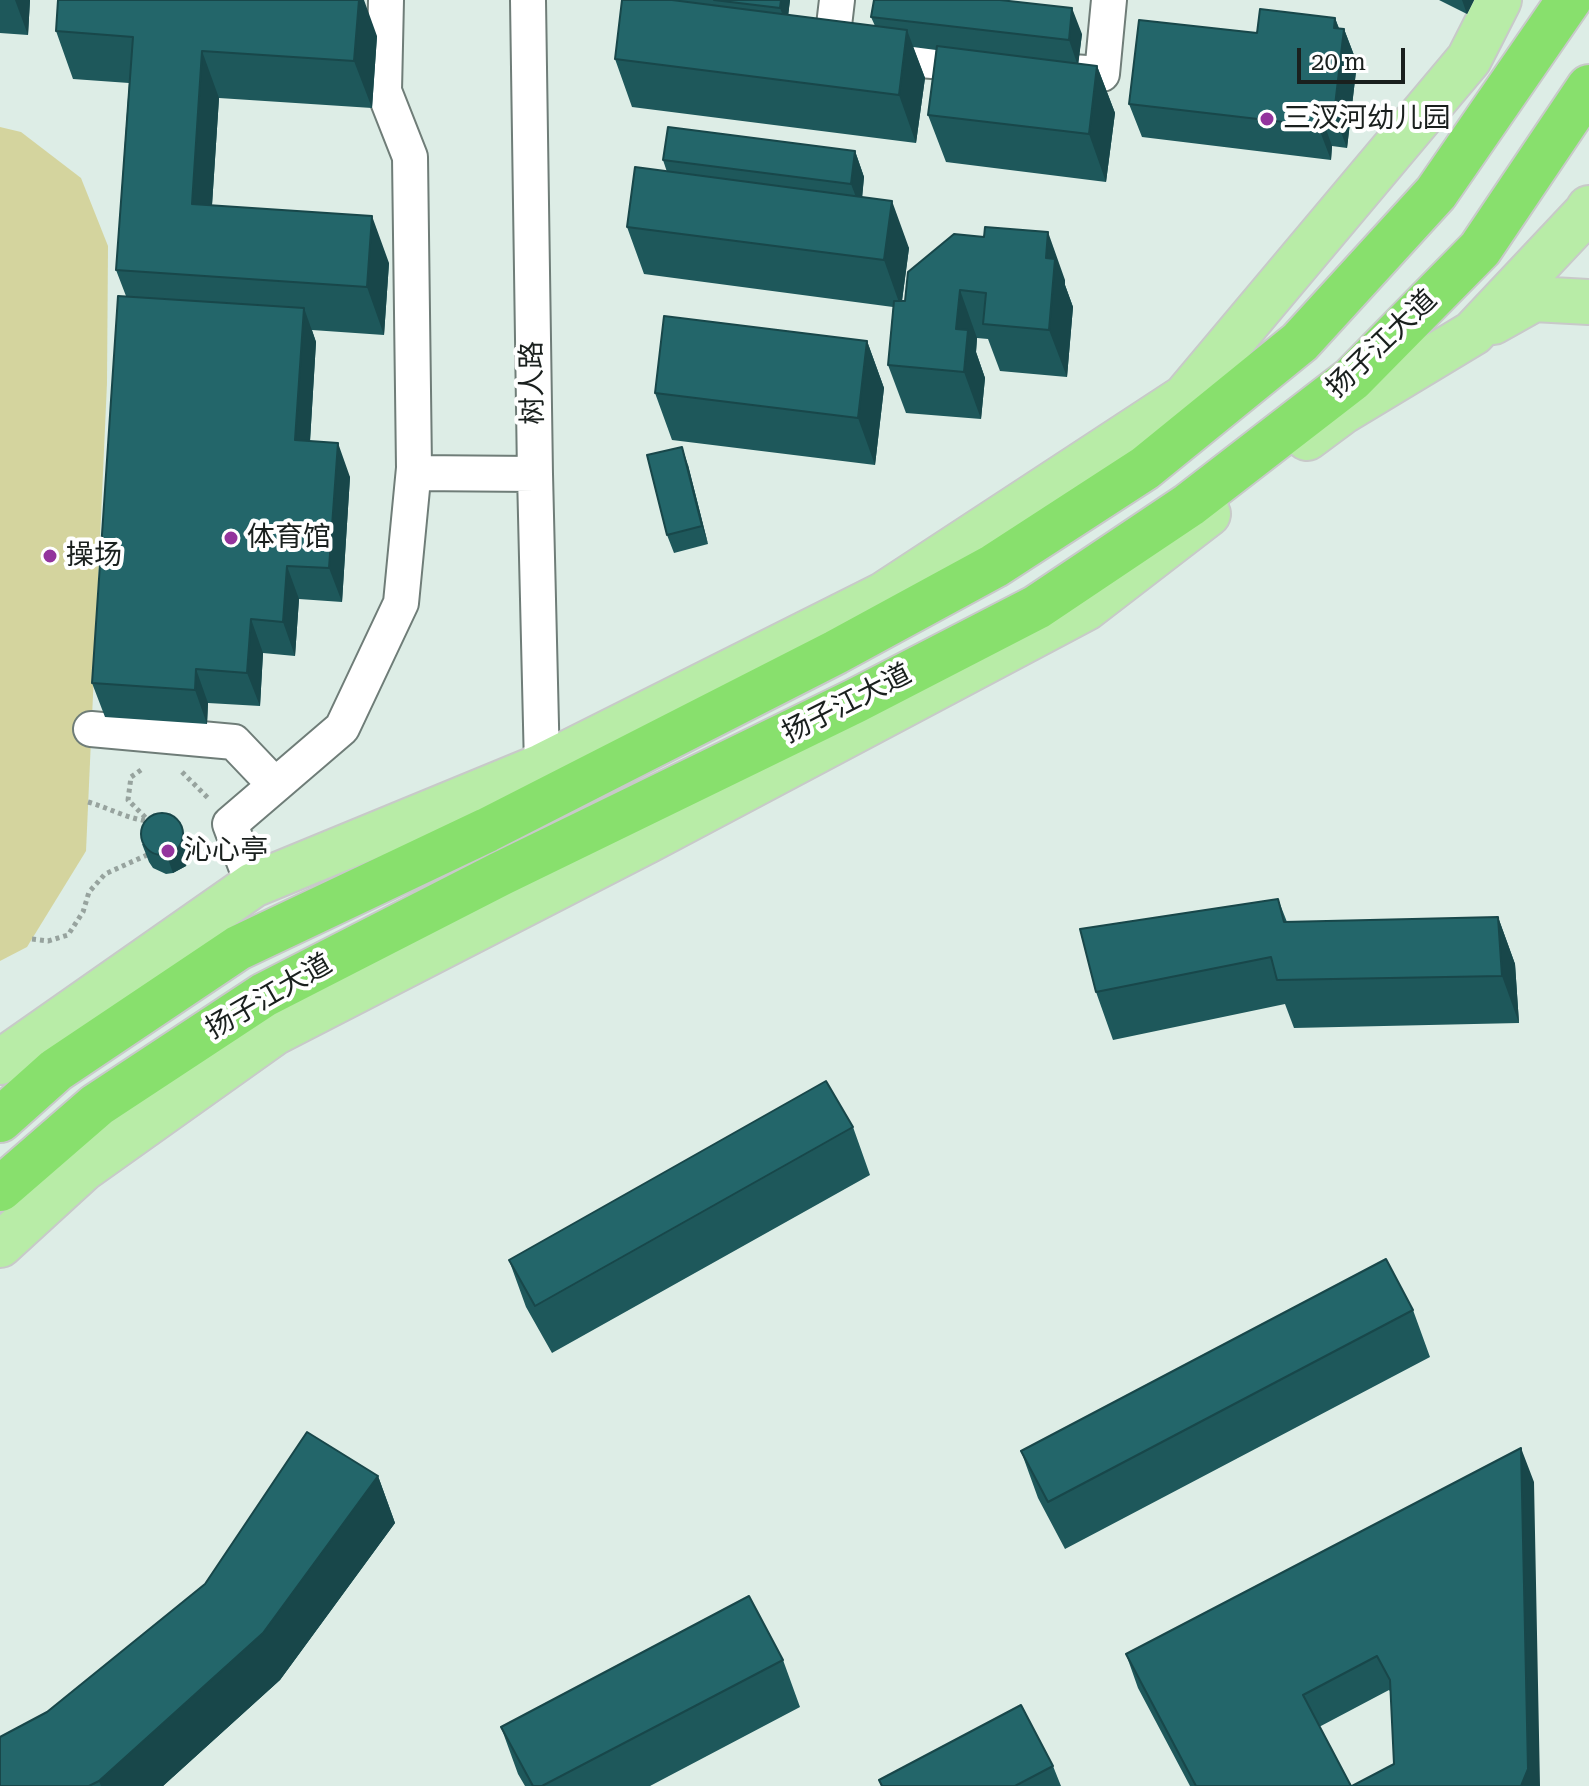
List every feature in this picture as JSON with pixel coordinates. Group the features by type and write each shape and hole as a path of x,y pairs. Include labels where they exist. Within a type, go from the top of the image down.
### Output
{"highway":[{"name":"扬子江大道","path":"0,1120 56,1070 238,948 487,830 836,652 994,566 1145,468 1300,342 1436,193 1569,0"},
{"name":"扬子江大道","path":"0,1189 97,1105 264,995 1037,607 1189,505 1352,379 1480,249 1589,87"}],"main road":[{"path":"0,1062 253,885 542,766 883,595 1185,397 1469,59 1499,0"},
{"path":"1473,333 1589,208"},
{"path":"0,1245 83,1169 274,1033 649,840 1086,608 1342,412 1534,299 1589,302"}],"street":[{"path":"253,885 230,824 342,728 401,603 414,473 410,157 384,91 386,0"},
{"name":"树人路","path":"528,0 542,766"},
{"path":"837,0 816,50 909,61 1102,74 1109,0"},
{"path":"414,473 535,474"},
{"path":"91,729 234,742 275,785"}],"path":[{"path":"152,762 131,777 128,800 159,833"},
{"path":"177,767 230,824"},
{"path":"88,802 107,807 126,818 149,822"},
{"path":"32,939 48,941 68,935 83,912 89,892 105,874 147,855 153,841"}],"green space":[{"name":"操场","path":"0,127 21,132 81,178 108,246 107,383 86,851 27,947 0,961"}],"building":[{"path":"58,0 359,0 354,61 202,51 192,204 372,216 367,287 116,270 133,37 56,31"},
{"path":"622,0 672,0 907,30 899,95 615,59"},
{"path":"714,0 781,0 780,8"},
{"path":"874,0 1000,0 1072,8 1069,40 871,17"},
{"path":"1260,9 1335,18 1334,28 1344,29 1334,114 1320,112 1318,126 1129,104 1139,20 1257,33"},
{"path":"937,46 1097,66 1089,134 928,115"},
{"path":"668,127 855,151 851,184 663,160"},
{"path":"635,167 892,201 884,260 627,227"},
{"path":"985,227 1048,232 1046,258 1055,259 1049,330 983,324 986,293 960,290 956,329 968,330 964,372 888,365 894,301 905,301 908,272 954,234 984,237"},
{"name":"体育馆","path":"118,296 304,308 295,440 338,443 329,568 287,566 283,622 251,619 247,673 196,669 195,690 92,683"},
{"path":"664,316 867,341 858,418 655,393"},
{"path":"682,447 702,526 667,535 647,455"},
{"path":"162,813 177,819 183,834 177,849 162,855 147,849 141,834 147,819"},
{"path":"1278,899 1284,922 1498,917 1502,976 1277,980 1271,957 1096,992 1080,929"},
{"path":"826,1081 853,1127 535,1306 509,1260"},
{"path":"1386,1259 1413,1310 1048,1502 1021,1451"},
{"path":"307,1432 378,1476 263,1633 99,1781 89,1786 0,1786 0,1737 47,1712 205,1584"},
{"path":"1521,1448 1528,1769 1521,1786 1352,1786 1394,1764 1390,1680 1377,1656 1303,1695 1351,1786 1196,1786 1126,1654"},
{"path":"749,1596 783,1660 542,1786 533,1786 501,1727"},
{"path":"1021,1705 1053,1766 1015,1786 882,1786 879,1780"}],"place":[{"name":"三汊河幼儿园","path":"1267,119"},
{"name":"体育馆","path":"231,538"},
{"name":"操场","path":"50,556"},
{"name":"沁心亭","path":"168,851"}]}
